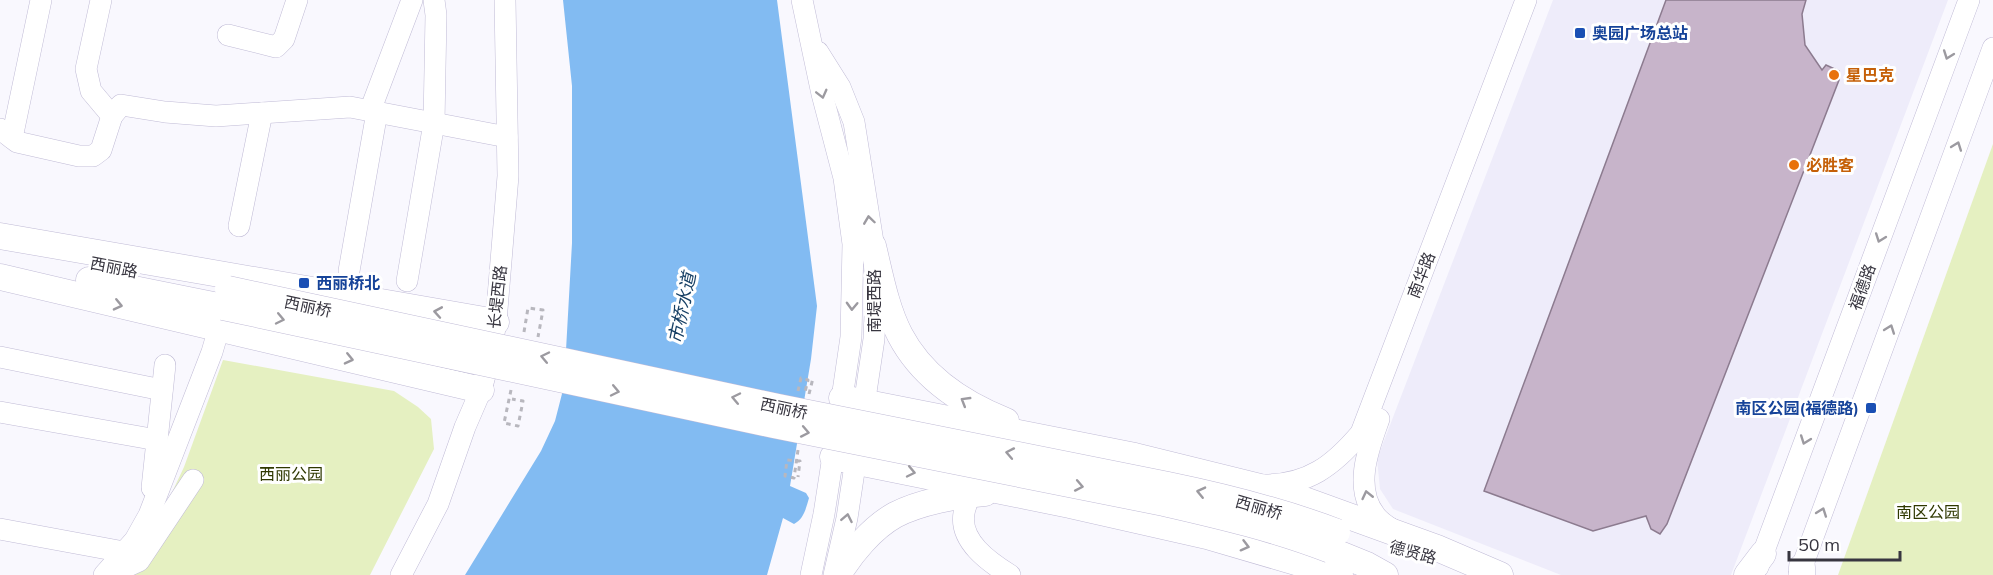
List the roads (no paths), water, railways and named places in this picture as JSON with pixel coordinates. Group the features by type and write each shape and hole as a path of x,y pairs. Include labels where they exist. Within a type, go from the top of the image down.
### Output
{"main road":[{"path":"0,236 496,322"},
{"name":"西丽路","path":"0,245 223,308"},
{"path":"873,246 890,311 900,336 921,365 936,380 963,400 996,417 1057,441"},
{"name":"西丽路","path":"0,263 223,308"},
{"path":"0,277 223,308 447,382 481,390"},
{"name":"西丽桥","path":"223,308 777,407 1179,487 1284,513 1334,541"},
{"path":"853,401 1135,456 1285,493 1404,536 1500,575"},
{"path":"844,459 1014,493 1207,536 1340,575"},
{"path":"836,575 857,549 894,516 914,507 970,495 1014,493"},
{"name":"德贤路","path":"1334,541 1385,575"},
{"name":"德贤路","path":"1334,541 1449,562 1489,575"},
{"path":"1747,575 1759,565"}],"street":[{"path":"41,0 6,134 17,142 79,156 93,156 100,150 112,116 121,105 165,112 216,116 350,107 507,137"},
{"path":"101,0 86,69 91,91 112,116"},
{"path":"228,35 276,47 284,39 297,0"},
{"path":"350,271 374,112 412,0"},
{"path":"407,281 434,123 436,15 434,0"},
{"name":"长堤西路","path":"401,575 438,504 481,390 490,357 496,322 508,176 505,0"},
{"name":"南堤西路","path":"802,0 844,178 853,244 851,337 853,401"},
{"name":"南华路","path":"1254,485 1300,481 1315,474 1330,464 1361,433 1527,0"},
{"name":"南华路","path":"1404,536 1374,515 1369,503 1364,475 1366,456 1540,0"},
{"name":"福德路","path":"1759,565 1969,0"},
{"name":"南堤西路","path":"809,37 840,87 854,122 873,246 876,291 874,339 853,401 844,459 824,514 811,575"},
{"path":"1801,572 1993,48"},
{"path":"239,226 262,113"},
{"path":"106,575 135,540 149,515 212,352 223,308"},
{"path":"0,357 162,390"},
{"path":"149,515 165,365"},
{"path":"447,382 460,404 465,428"},
{"path":"0,412 157,440"},
{"name":"南堤西路","path":"836,575 847,518 844,459"},
{"path":"106,575 138,561 193,480"},
{"path":"970,495 964,514 964,528 968,537 979,551 1010,575"},
{"path":"0,529 124,552"}],"water":[{"name":"市桥水道","path":"563,0 777,0 817,306 811,359 790,486 806,493 809,498 804,513 797,522 794,524 783,518 767,575 465,575 541,451 555,421 564,386 572,243 572,86"}],"place":[{"name":"奥园广场总站","path":"1580,33"},
{"name":"星巴克","path":"1834,75"},
{"name":"必胜客","path":"1794,165"},
{"name":"西丽桥北","path":"304,283"},
{"name":"南区公园(福德路)","path":"1871,408"}],"park label":[{"name":"西丽公园","path":"291,474"},
{"name":"南区公园","path":"1928,512"}]}
